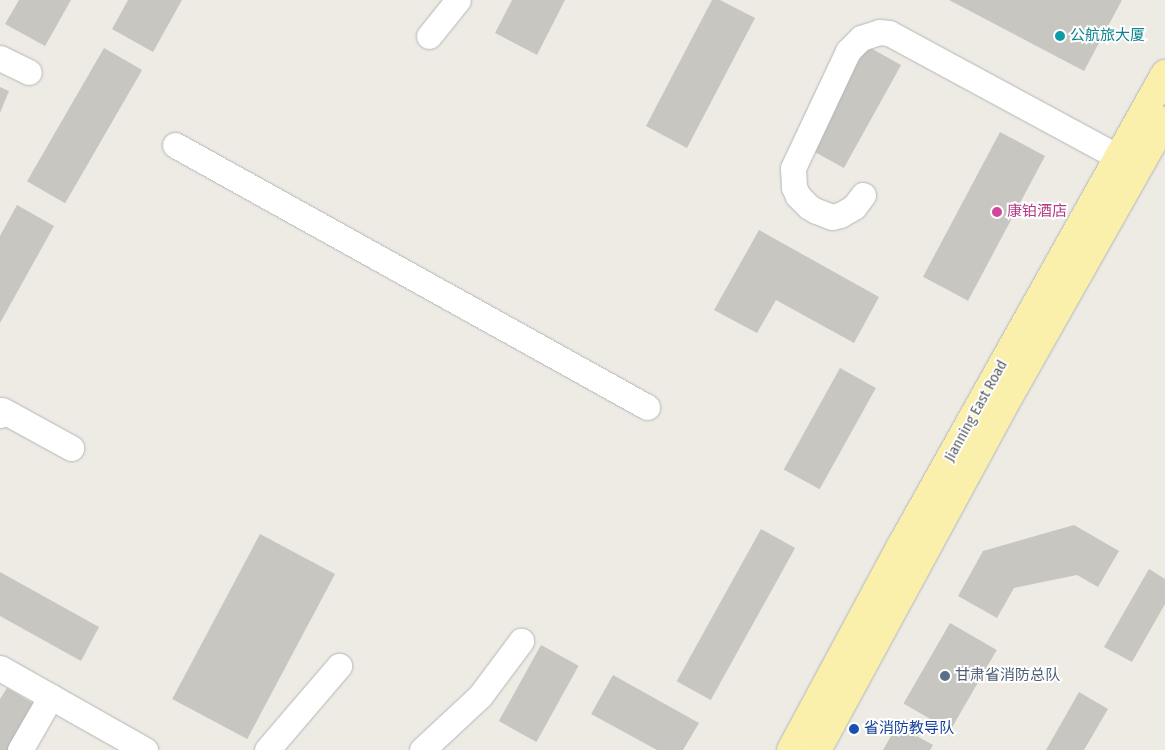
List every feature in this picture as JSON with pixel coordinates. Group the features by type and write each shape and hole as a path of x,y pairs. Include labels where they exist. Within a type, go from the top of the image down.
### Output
{"main road":[{"name":"Jianning East Road","path":"791,750 906,538 1165,74"},
{"name":"Jianning East Road","path":"817,750 1011,393 1165,121"}],"street":[{"path":"429,36 458,0"},
{"path":"863,195 854,207 832,217 816,211 809,208 798,196 794,187 793,168 848,51 861,38 879,32 889,33 1118,157"},
{"path":"0,58 28,72"},
{"path":"175,145 647,407"},
{"path":"0,414 2,410 71,448"},
{"path":"422,750 480,696 521,641"},
{"path":"267,750 339,666"},
{"path":"2,674 51,696 145,750"},
{"path":"20,750 51,696"}],"building":[{"path":"19,0 71,0 45,46 5,24"},
{"path":"128,0 182,0 153,52 112,29"},
{"path":"512,0 565,0 537,55 495,33"},
{"path":"712,0 720,0 755,18 687,148 646,126"},
{"name":"公航旅大厦","path":"949,0 1122,0 1084,71"},
{"path":"867,46 901,65 844,168 810,149"},
{"path":"104,48 142,70 65,203 27,181"},
{"path":"0,87 9,91 0,113"},
{"path":"1000,132 1045,156 968,301 923,277"},
{"path":"17,205 54,226 0,323 0,236"},
{"path":"759,230 879,297 854,343 776,300 757,333 714,310"},
{"path":"840,368 876,388 820,489 784,469"},
{"path":"1074,525 1119,551 1098,587 1077,575 1014,588 997,618 958,596 983,551"},
{"path":"761,529 795,548 711,700 677,681"},
{"path":"260,534 335,574 247,739 172,699"},
{"path":"1149,569 1165,579 1165,604 1132,662 1104,647"},
{"path":"0,572 99,627 81,661 0,616"},
{"path":"950,623 997,650 950,731 904,704"},
{"path":"541,645 579,666 536,742 499,721"},
{"path":"613,675 699,723 683,750 657,750 591,714"},
{"path":"7,688 41,708 16,750 0,750 0,699"},
{"path":"1079,692 1108,709 1084,750 1046,750"},
{"path":"897,725 933,745 930,750 883,750"}],"place":[{"name":"公航旅大厦","path":"1060,36"},
{"name":"康铂酒店","path":"997,212"},
{"name":"甘肃省消防总队","path":"945,676"},
{"name":"省消防教导队","path":"854,729"}]}
